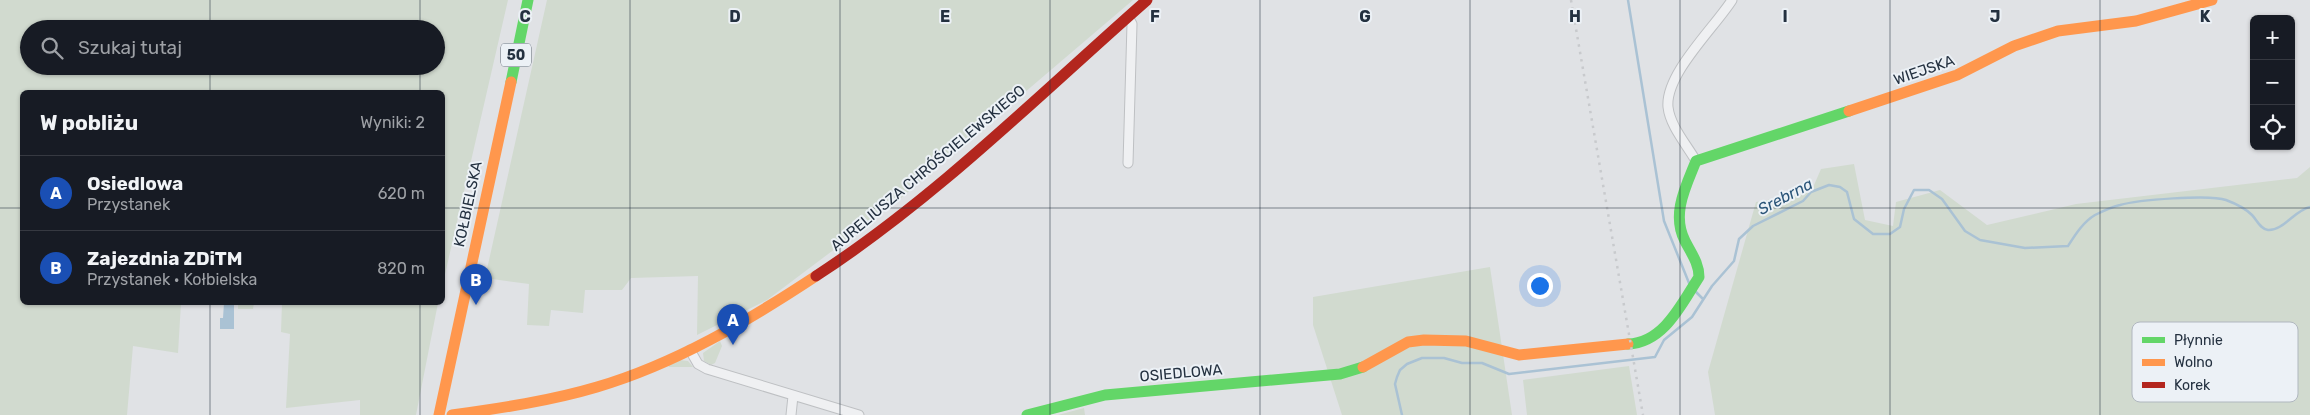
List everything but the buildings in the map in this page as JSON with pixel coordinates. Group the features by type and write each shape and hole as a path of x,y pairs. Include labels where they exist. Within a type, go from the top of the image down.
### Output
{"street":[{"name":"KOŁBIELSKA","path":"438,415 528,0"},
{"name":"AURELIUSZA CHRÓŚCIELEWSKIEGO","path":"452,415 558,396 596,387 647,369 745,323 794,293 884,227 963,162 1147,0"},
{"path":"1696,161 1674,124 1668,107 1669,93 1676,76 1721,18 1732,0"},
{"name":"WIEJSKA","path":"1696,161 1957,76 2014,46 2058,31 2136,21 2212,0"},
{"path":"1128,17 1132,24 1128,163"},
{"name":"OSIEDLOWA","path":"1027,415 1105,395 1340,374 1360,368 1408,342 1424,340 1466,341 1519,355 1642,342 1667,325 1699,277 1698,268 1678,222 1679,210 1696,161"},
{"path":"690,350 698,364 707,370 734,376 793,396 859,415"},
{"path":"792,415 793,396"}],"shaded area":[{"path":"0,0 508,0 445,274 445,90 20,90 20,305 181,305 178,353 133,346 127,415 0,415"},
{"path":"547,0 1133,0 888,209 767,300 697,335 698,276 631,278 622,290 585,290 583,313 551,310 549,326 527,325 529,284 485,278"},
{"path":"1854,164 1865,220 1893,226 1896,202 1940,190 1987,225 2076,204 2297,178 2310,167 2310,415 1715,415 1708,372 1756,202 1811,192 1821,169"},
{"path":"1490,267 1512,415 1342,415 1313,325 1313,297"},
{"path":"238,305 254,305 253,309 238,309"},
{"path":"282,305 438,305 416,415 360,415 360,400 286,408 290,334 281,332"},
{"path":"720,341 722,346 715,363 711,365 704,361 703,353"},
{"path":"679,360 688,361 693,367 669,367 668,365"},
{"path":"1629,366 1637,415 1527,415 1523,380"},
{"path":"1084,408 1085,415 1058,415"}],"water":[{"path":"224,305 234,305 234,329 220,329 220,318 223,318"}],"waterway":[{"path":"1628,0 1664,221 1689,283"},
{"name":"Srebrna","path":"1402,415 1395,384 1397,377 1400,370 1407,364 1422,358 1444,358 1462,363 1482,363 1509,374 1655,357 1664,340 1692,317 1712,286 1734,261 1739,239 1753,226 1803,201 1811,192 1829,185 1840,187 1847,192 1854,219 1873,234 1890,234 1900,227 1904,209 1914,190 1929,190 1942,199 1965,231 1980,240 2025,248 2068,246 2076,233 2095,215 2117,206 2141,201 2173,198 2218,198 2236,204 2247,211 2261,226 2268,230 2279,227 2299,212 2310,207"},
{"path":"1695,291 1703,299"}],"railway":[{"path":"1571,0 1643,415"}],"traffic: fast":[{"path":"511,82 528,0"},
{"path":"1628,344 1641,342 1652,337 1662,329 1679,309 1699,277 1696,263 1685,241 1679,221 1681,200 1696,161 1849,111"},
{"path":"1027,415 1105,395 1340,374 1363,367"}],"traffic: slow":[{"path":"1849,111 1957,75 2014,46 2058,31 2136,21 2212,0"},
{"path":"439,415 511,82"},
{"path":"452,415 507,407 561,396 597,387 655,366 683,354 737,325 816,276"},
{"path":"1363,367 1408,342 1424,340 1466,341 1519,355 1628,344"}],"traffic: jam":[{"path":"816,276 860,246 945,179 1147,0"}],"place":[{"name":"Zajezdnia ZDiTM","path":"476,305"},
{"name":"Osiedlowa","path":"733,345"}]}
